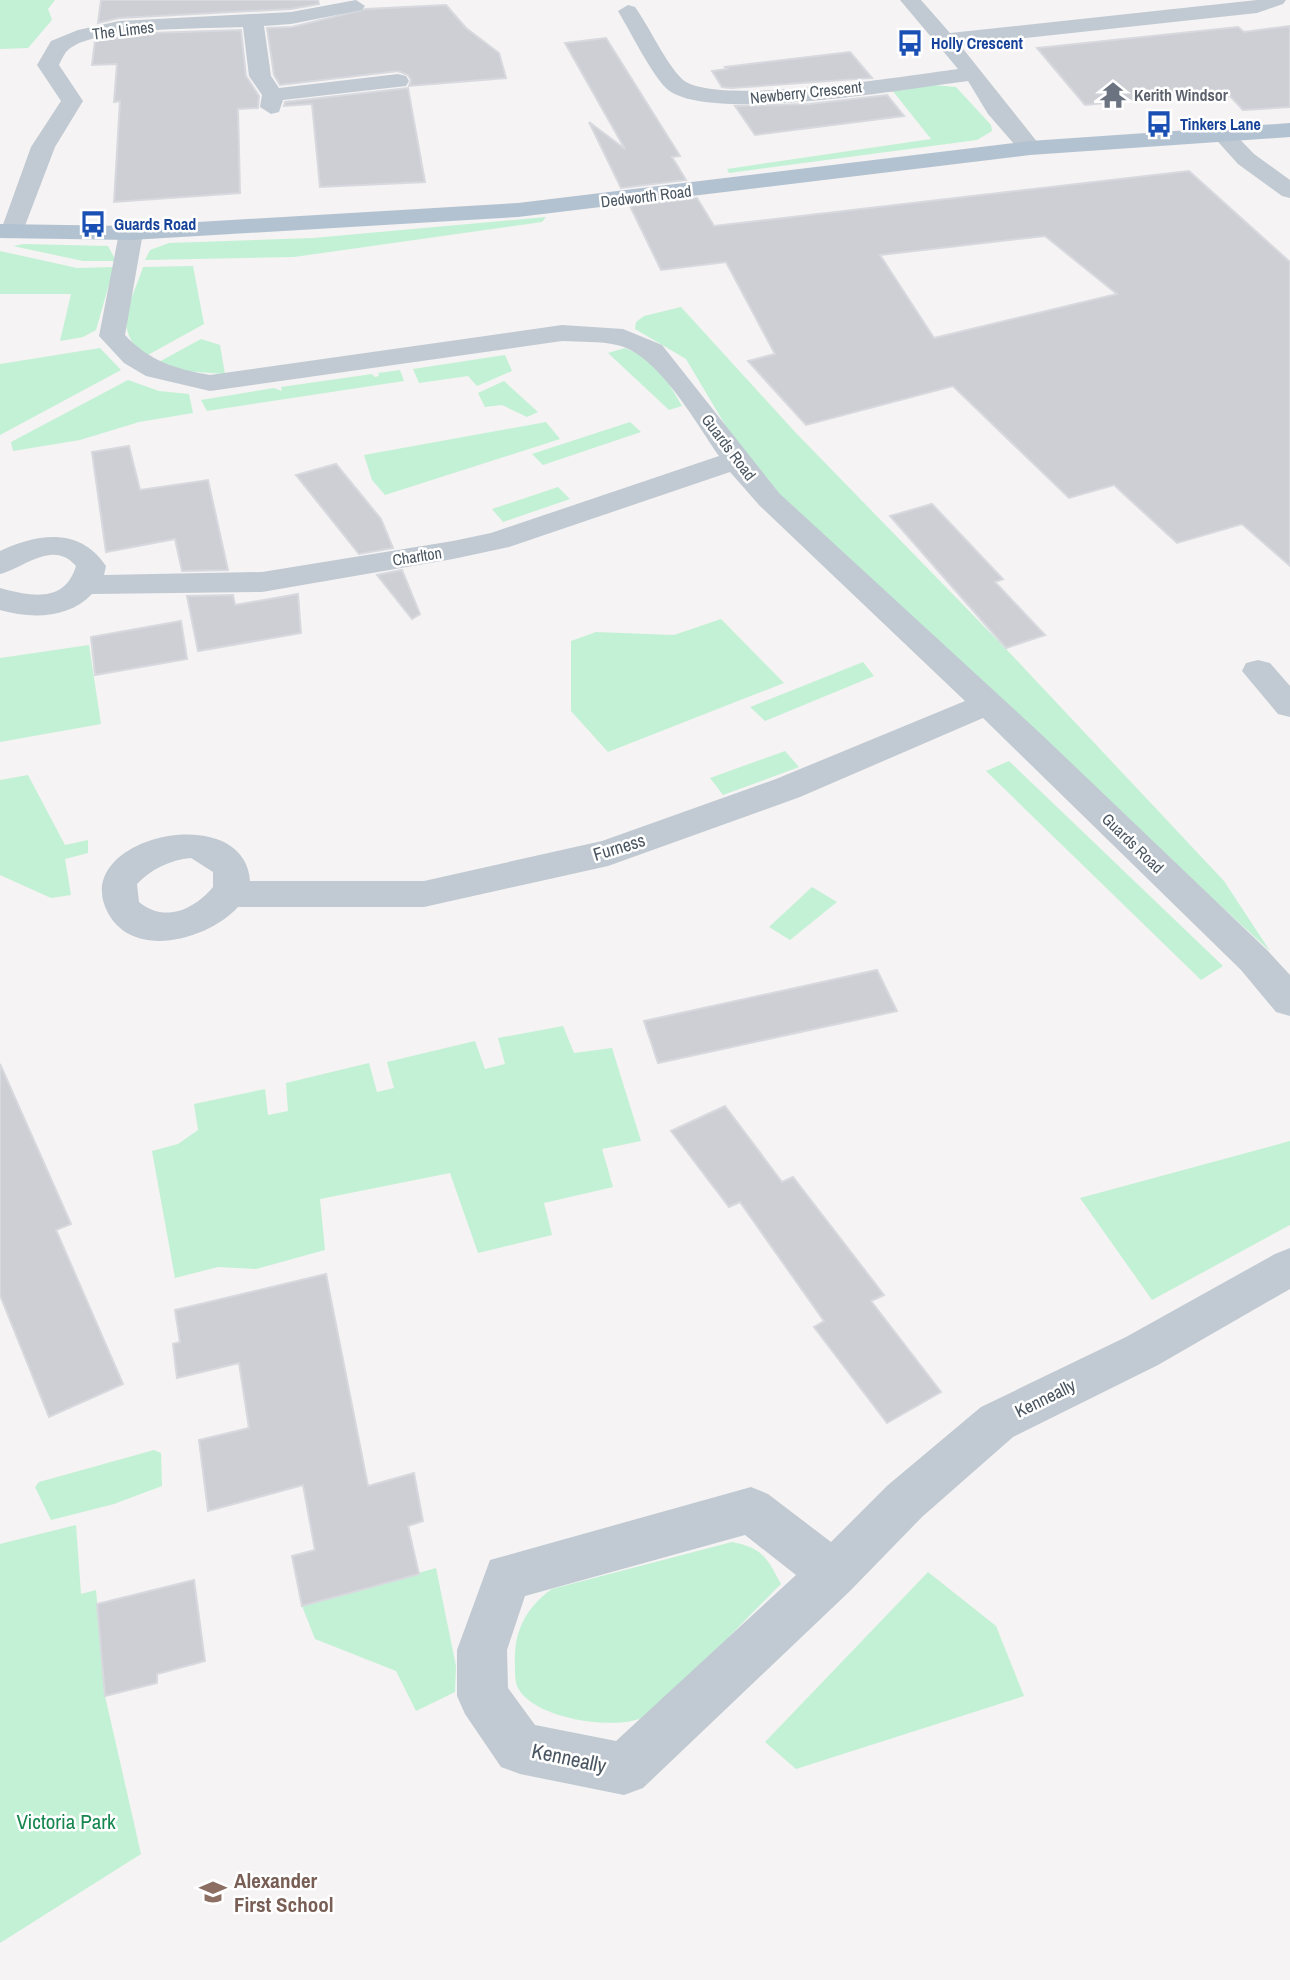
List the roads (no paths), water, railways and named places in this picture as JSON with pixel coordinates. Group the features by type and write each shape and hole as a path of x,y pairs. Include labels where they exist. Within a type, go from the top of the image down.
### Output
{"main road":[{"name":"Dedworth Road","path":"6,231 131,233 518,210 1030,148 1290,130"}],"street":[{"path":"910,0 974,74 996,109 1030,148"},
{"path":"944,40 1257,7 1276,0"},
{"name":"The Limes","path":"6,231 43,147 72,100 48,65 59,47 85,34 119,27 291,18 355,6"},
{"name":"Newberry Crescent","path":"638,16 675,86 709,97 752,99 974,74"},
{"path":"253,20 260,76 272,101 398,81"},
{"path":"1222,135 1246,159 1290,191"},
{"name":"Guards Road","path":"131,233 112,336 131,358 170,376 210,383 562,333 623,337 653,351 769,499 1254,960 1290,1001"},
{"name":"Charlton","path":"0,598 15,605 46,605 62,600 85,585 262,582 453,550 498,541 736,460"},
{"path":"0,565 22,551 45,547 66,548 86,558 90,576 85,585"},
{"path":"1258,671 1290,706"},
{"name":"Furness","path":"229,894 424,894 608,853 788,788 987,704"},
{"name":"Kenneally","path":"833,1574 751,1510 507,1577 482,1650 483,1696 520,1748 624,1769 833,1574 905,1501 997,1422 1142,1351 1290,1267"}],"place":[{"name":"Holly Crescent","path":"910,43"},
{"name":"Kerith Windsor","path":"1113,95"},
{"name":"Tinkers Lane","path":"1159,124"},
{"name":"Guards Road","path":"93,224"},
{"name":"Alexander First School","path":"213,1892"}],"park label":[{"name":"Victoria Park","path":"66,1821"}]}
